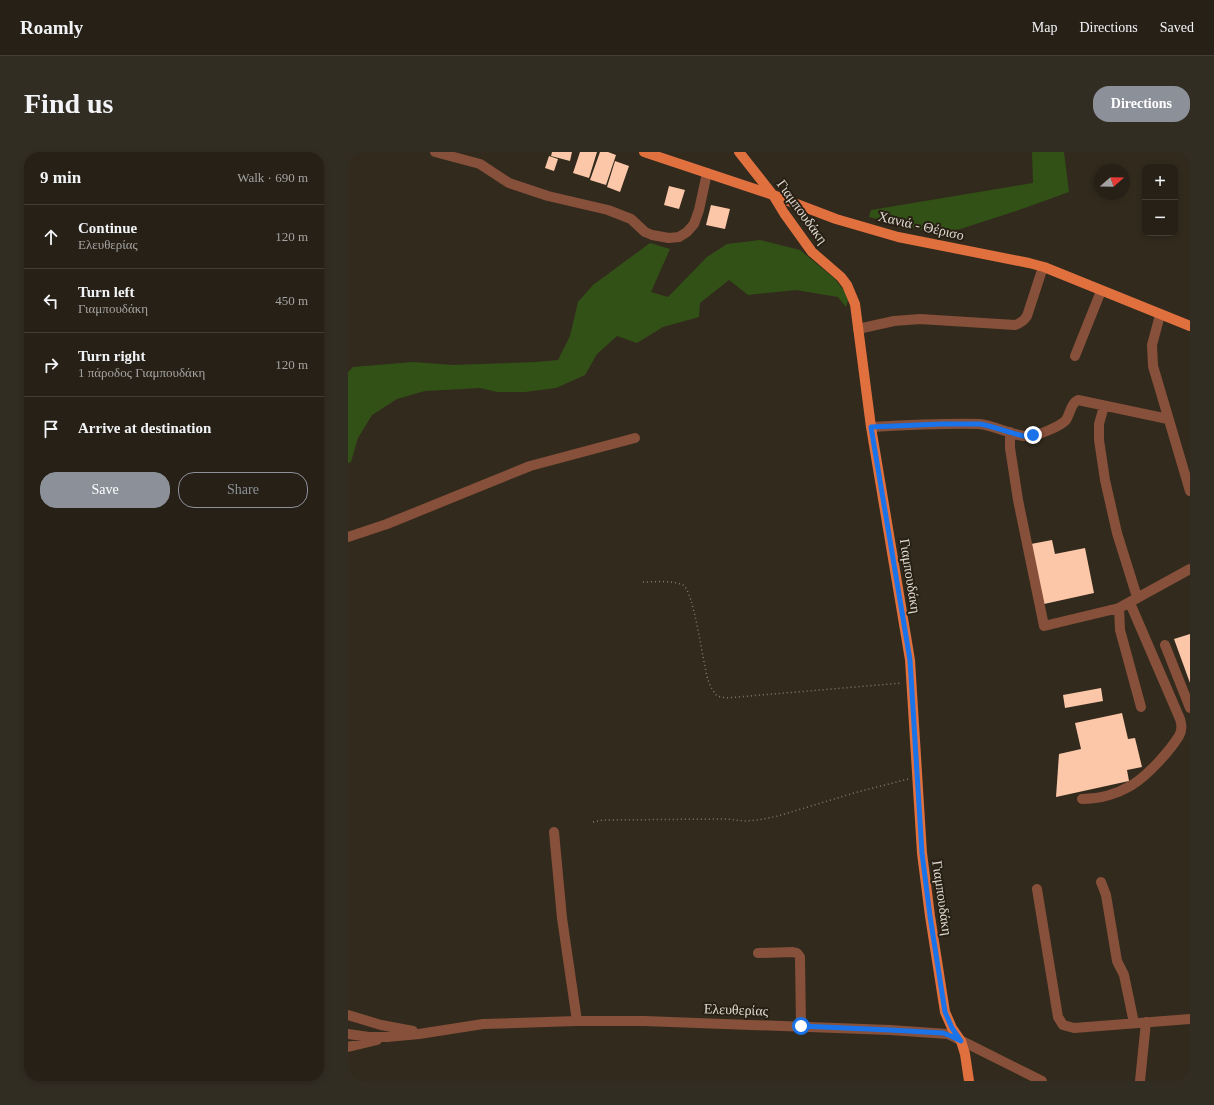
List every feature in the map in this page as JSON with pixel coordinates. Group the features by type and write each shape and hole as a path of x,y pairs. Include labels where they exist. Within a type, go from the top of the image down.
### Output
{"main road":[{"name":"Χανιά - Θέρισο","path":"644,152 773,195 836,219 898,237 1029,263 1042,267 1190,326"},
{"name":"Γιαμπουδάκη","path":"739,152 773,195 812,252 841,277 847,285 855,304 871,427 910,660 923,861 930,916 945,1012 952,1028 961,1041 965,1054 969,1081"}],"street":[{"path":"435,152 480,164 510,182 548,196 608,210 631,219 645,232 652,235 670,238 679,237 687,232 694,224 699,210 707,172"},
{"path":"858,329 894,321 920,319 1015,325 1019,324 1027,316 1042,267"},
{"path":"1075,356 1101,291"},
{"path":"1160,315 1152,345 1152,366 1190,491"},
{"path":"871,427 980,424 1023,436 1030,436 1060,425 1068,418 1076,401 1083,400 1104,406 1168,419"},
{"path":"1082,799 1103,797 1133,784 1157,764 1179,736 1182,724 1134,600 1117,533 1105,480 1099,440 1099,424 1104,406"},
{"path":"1010,432 1010,448 1018,500 1044,626 1118,608 1190,570"},
{"path":"348,537 387,524 530,466 635,438"},
{"path":"1118,608 1120,630 1141,707"},
{"path":"1165,645 1190,708"},
{"path":"554,832 562,918 577,1021"},
{"path":"1101,882 1106,895 1117,960 1124,975 1134,1023"},
{"path":"1037,889 1058,1018 1060,1022 1067,1027 1074,1028 1190,1019"},
{"path":"758,953 793,952 800,957 801,1026"},
{"path":"348,1015 381,1025 421,1033"},
{"name":"Ελευθερίας","path":"387,1037 483,1024 577,1021 644,1021 801,1026 943,1033 1042,1081"},
{"path":"1140,1081 1146,1022"},
{"path":"348,1034 369,1037 387,1037"},
{"path":"348,1047 387,1037"}],"path":[{"path":"643,582 676,583 684,586 688,591 696,620 708,680 717,696 726,698 911,682"},
{"path":"593,822 603,820 758,820 778,816 847,795 917,777"}],"green space":[{"path":"1032,152 1064,152 1069,192 942,235 869,217 871,210 1033,183"},
{"path":"760,240 800,250 835,279 849,297 846,307 838,297 796,290 748,295 729,280 700,303 699,317 663,327 637,343 617,336 597,354 585,375 556,388 525,392 497,392 480,388 425,391 397,399 372,415 358,438 351,462 348,463 348,372 353,367 413,362 453,365 558,360 570,336 578,302 593,285 650,243 670,249 651,292 668,297 707,257 727,244"}],"building":[{"path":"552,152 572,152 570,161 551,156"},
{"path":"580,152 597,152 589,178 573,173"},
{"path":"600,152 608,152 616,155 606,185 590,180"},
{"path":"549,156 558,159 554,171 545,168"},
{"path":"615,161 629,166 620,192 607,187"},
{"path":"669,186 685,190 679,209 664,205"},
{"path":"711,205 730,209 725,229 706,225"},
{"path":"1052,540 1055,554 1085,548 1094,593 1044,604 1031,544"},
{"path":"1190,634 1190,683 1174,639"},
{"path":"1101,688 1103,701 1065,708 1063,695"},
{"path":"1122,713 1128,739 1135,738 1142,767 1127,770 1129,781 1056,797 1059,754 1081,749 1075,723"}],"route":[{"path":"801,1026 943,1033 961,1041 947,1020 945,1012 930,916 922,853 910,660 871,427 980,424 1023,436 1033,435"}]}
